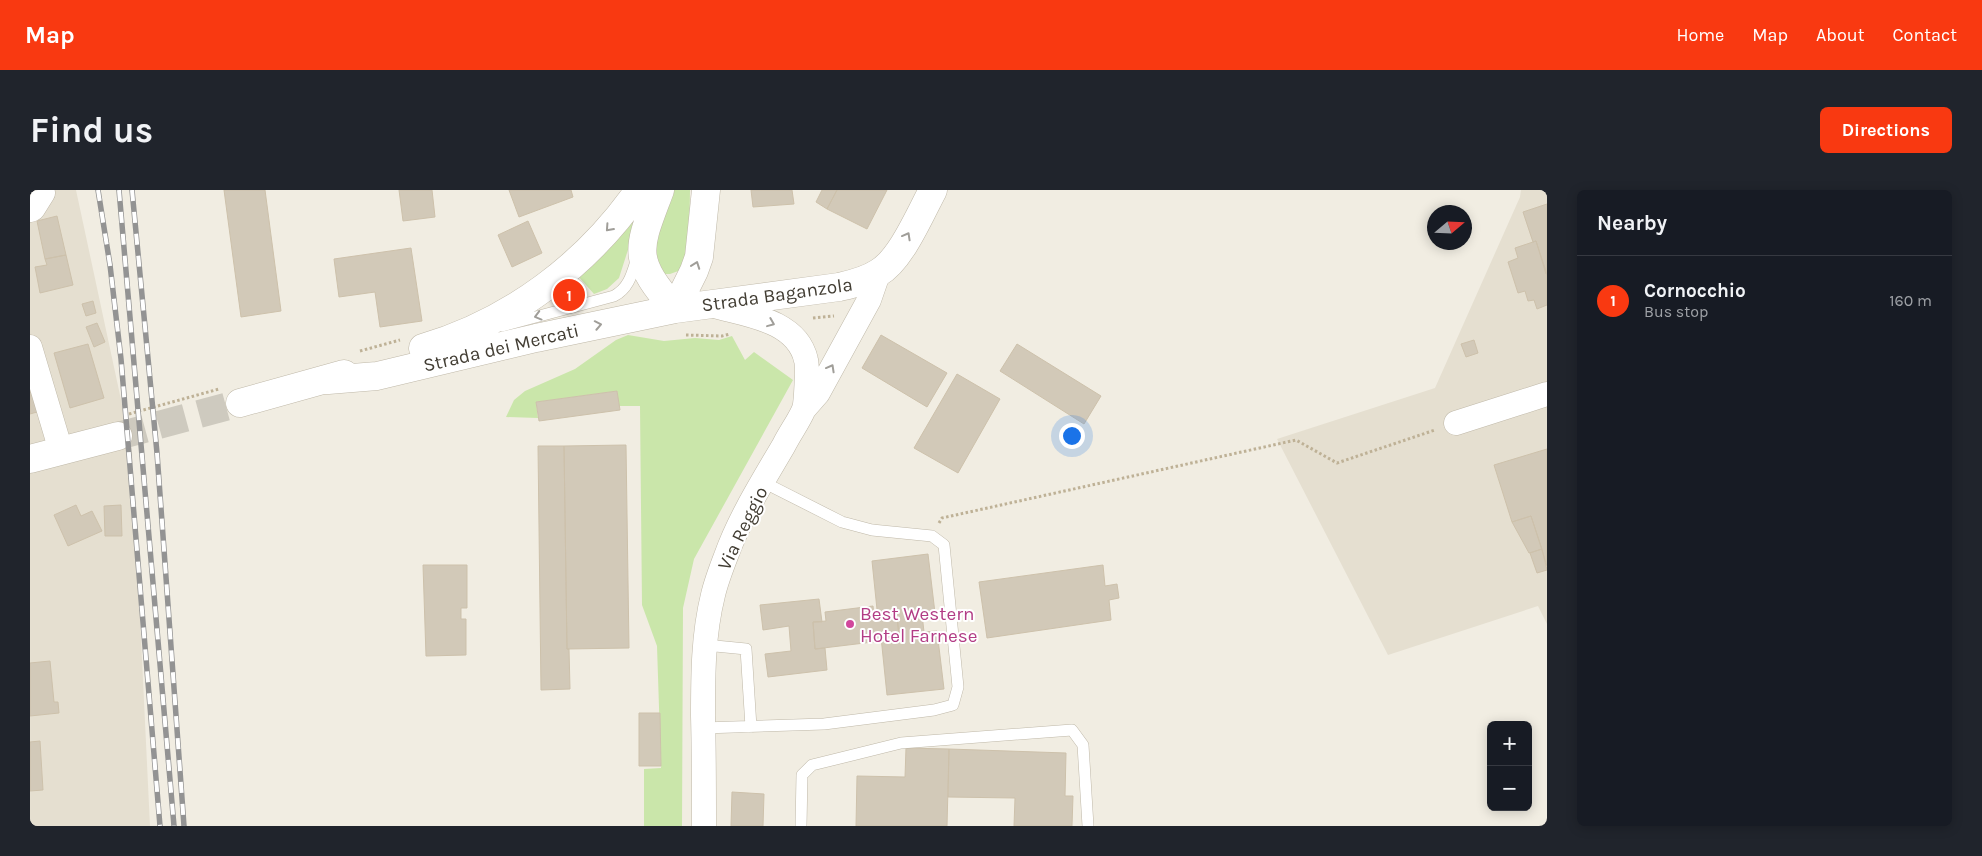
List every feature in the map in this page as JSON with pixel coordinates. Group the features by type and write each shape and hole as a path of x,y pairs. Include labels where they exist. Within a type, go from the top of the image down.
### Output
{"street":[{"name":"Strada dei Mercati","path":"328,380 366,364 464,334 511,311 548,286 602,235 640,190"},
{"path":"660,190 645,230 642,250 644,267 658,290 674,308 697,265 703,233 706,190"},
{"name":"Strada Baganzola","path":"674,308 838,287 860,282 878,274 896,257 933,190"},
{"name":"Strada Baganzola","path":"804,408 816,395 869,300 878,274"},
{"name":"Via Reggio","path":"704,826 705,645 710,606 720,573 740,524 804,408 808,373 800,345 790,334 763,320 707,304"},
{"name":"Strada dei Mercati","path":"230,396 328,380 376,376 674,308"},
{"path":"30,347 61,451"},
{"path":"1456,423 1547,394"},
{"path":"30,459 61,451 121,426"}],"lane":[{"path":"464,334 618,294 626,288 630,280 645,230"},
{"path":"704,728 751,728 824,724 934,710 953,705 958,687 944,545 932,536 872,530 842,522 764,482"},
{"path":"705,645 746,649 751,728"},
{"path":"801,826 802,775 812,765 902,743 1072,730 1082,745 1088,826"}],"path":[{"path":"790,334 802,318 846,316 857,321"},
{"path":"684,335 722,336 732,334"},
{"path":"354,352 402,339"},
{"path":"121,426 230,396"},
{"path":"932,536 942,518 1296,440 1337,463 1456,423"}],"shaded area":[{"path":"30,190 76,190 132,451 150,826 30,826"},
{"path":"1521,190 1547,190 1547,624 1538,606 1388,655 1277,439 1435,388 1520,197"}],"green space":[{"path":"670,190 690,190 689,255 681,270 670,274 663,274 652,251"},
{"path":"640,212 619,278 607,289 594,294 578,276"},
{"path":"628,335 664,341 695,338 719,340 732,336 745,360 754,352 793,380 694,559 683,608 682,826 644,826 644,769 661,768 657,646 642,605 640,406 619,406 617,391 536,402 538,418 506,417 514,400 525,391 575,369 616,340"}],"building":[{"path":"224,190 265,190 281,311 241,317"},
{"path":"399,190 432,190 435,217 403,221"},
{"path":"509,190 571,190 573,197 519,217"},
{"path":"751,190 792,190 794,204 753,207"},
{"path":"822,190 837,190 827,209 816,202"},
{"path":"837,190 887,190 867,229 827,209"},
{"path":"1547,204 1546,274 1536,241 1533,242 1523,212"},
{"path":"57,216 66,255 45,259 37,221"},
{"path":"528,221 542,253 512,267 498,235"},
{"path":"1536,241 1547,274 1547,305 1537,309 1534,300 1528,301 1525,291 1518,293 1508,262 1518,258 1515,248"},
{"path":"411,248 422,321 380,327 375,292 339,297 334,259"},
{"path":"66,255 73,285 40,293 35,267 47,265 45,259"},
{"path":"93,301 96,313 86,316 82,304"},
{"path":"97,323 105,342 94,347 86,327"},
{"path":"881,335 947,373 927,407 862,368"},
{"path":"1474,340 1478,353 1466,357 1461,344"},
{"path":"88,344 104,398 70,408 54,353"},
{"path":"1017,344 1101,396 1084,424 1000,371"},
{"path":"957,374 1000,399 958,473 914,448"},
{"path":"37,390 44,410 30,414 30,392"},
{"path":"617,391 620,410 539,421 536,402"},
{"path":"626,445 629,648 567,649 564,446"},
{"path":"538,446 564,446 567,649 569,649 570,689 541,690"},
{"path":"1547,449 1547,566 1531,516 1512,522 1494,465"},
{"path":"76,505 81,516 92,511 102,531 68,546 54,515"},
{"path":"121,505 122,536 105,536 104,506"},
{"path":"1531,516 1542,549 1529,553 1512,522"},
{"path":"1542,549 1547,570 1537,573 1530,553"},
{"path":"928,554 935,613 922,614 924,632 937,631 944,689 887,695 881,637 899,635 897,617 878,619 872,561"},
{"path":"423,565 467,565 467,608 461,608 461,619 466,619 466,655 426,656"},
{"path":"1103,565 1105,586 1117,584 1119,598 1109,600 1111,620 987,638 979,582"},
{"path":"819,599 822,622 813,622 815,649 825,648 827,670 768,677 765,654 791,651 789,626 763,630 760,605"},
{"path":"873,606 874,615 878,615 878,619 897,617 899,635 881,637 881,641 815,649 813,622 826,621 825,612"},
{"path":"50,661 54,702 58,702 59,713 30,716 30,663"},
{"path":"639,713 660,713 661,766 639,766"},
{"path":"40,741 43,790 30,791 30,742"},
{"path":"906,748 949,749 947,826 856,826 857,776 905,777"},
{"path":"949,749 1066,753 1065,796 1073,796 1072,826 1014,826 1015,798 948,797"},
{"path":"732,792 764,794 763,826 731,826"}],"tunnel":[{"path":"118,436 240,403"}],"railway":[{"path":"98,190 110,265 121,359 160,826"},
{"path":"119,190 174,826"},
{"path":"132,190 157,453 184,826"}],"place":[{"name":"Cornocchio","path":"569,295"},
{"name":"Best Western Hotel Farnese","path":"850,624"}]}
